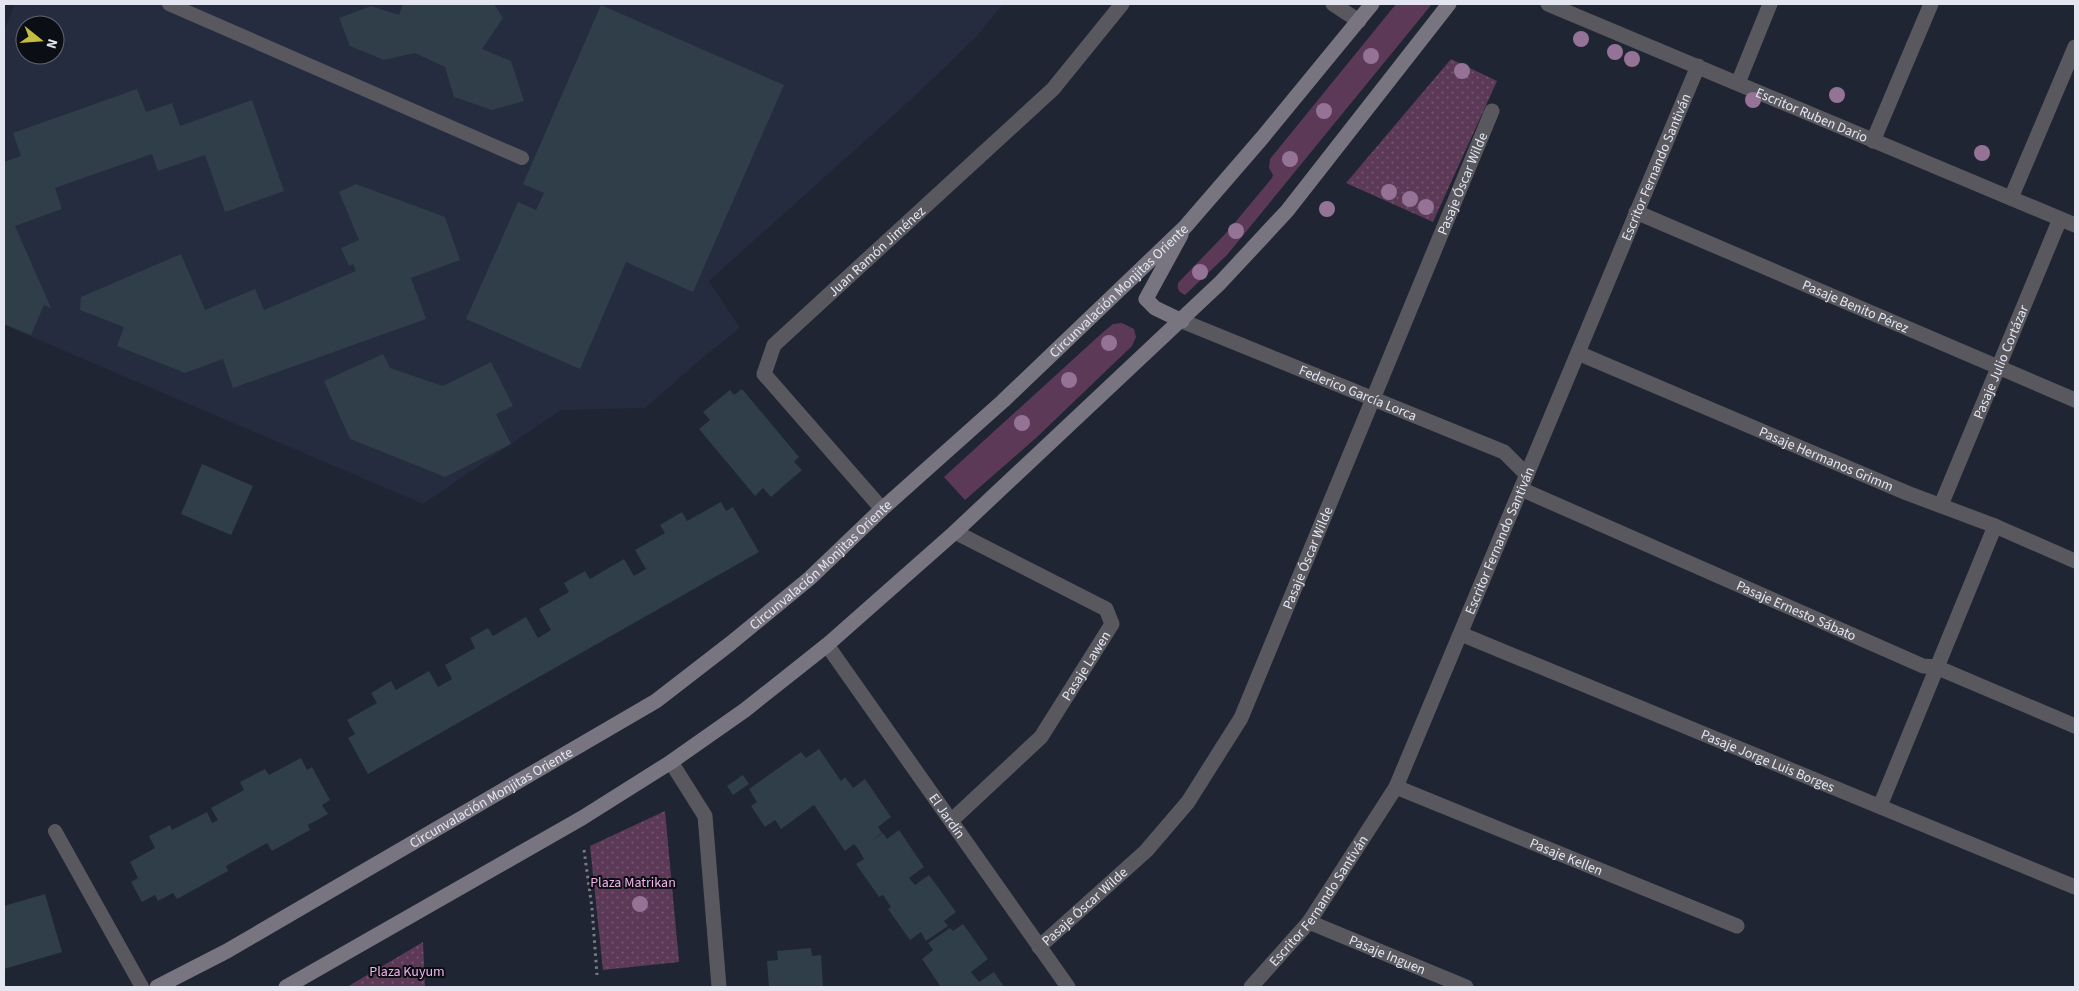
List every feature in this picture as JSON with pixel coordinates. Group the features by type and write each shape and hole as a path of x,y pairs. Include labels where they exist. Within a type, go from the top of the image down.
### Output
{"street":[{"name":"Juan Ramón Jiménez","path":"882,509 764,374 774,345 1053,89 1122,4"},
{"path":"1333,4 1359,21"},
{"name":"Circunvalación Monjitas Oriente","path":"157,987 227,951 656,701 731,643 810,578 882,509 1003,401 1185,227 1372,4"},
{"path":"286,987 582,818 671,762 745,710 827,645 954,532 1220,284 1286,210 1449,4"},
{"name":"Escritor Ruben Dario","path":"1548,4 2075,225"},
{"path":"1738,83 1770,4"},
{"path":"1874,141 1931,4"},
{"path":"2011,198 2075,47"},
{"name":"Escritor Fernando Santiván","path":"1251,987 1309,922 1396,788 1698,66"},
{"name":"Pasaje Óscar Wilde","path":"1039,948 1146,851 1188,802 1241,718 1492,112"},
{"name":"Pasaje Benito Pérez","path":"1636,212 2075,400"},
{"name":"Pasaje Julio Cortázar","path":"1940,505 2060,219"},
{"path":"1182,321 1155,308 1146,299 1154,282 1172,255 1185,227"},
{"name":"Federico García Lorca","path":"1182,321 1504,452 1524,482"},
{"name":"Pasaje Hermanos Grimm","path":"1578,353 2075,561"},
{"name":"Pasaje Ernesto Sábato","path":"1524,482 1923,666 1936,667 2075,726"},
{"path":"1880,806 1995,526"},
{"name":"Pasaje Lawen","path":"952,820 1041,737 1112,624 1106,609 954,532"},
{"name":"Pasaje Jorge Luis Borges","path":"1460,634 2075,888"},
{"name":"El Jardín","path":"827,645 1068,987"},
{"path":"671,762 705,816 719,987"},
{"name":"Pasaje Kellen","path":"1396,788 1737,926"},
{"name":"Pasaje Inguen","path":"1309,922 1466,987"}],"lane":[{"path":"169,4 522,158"},
{"path":"55,831 142,987"}],"path":[{"path":"584,850 592,908 597,975"}],"shaded area":[{"path":"15,4 1003,4 977,36 915,96 709,281 740,328 645,408 561,410 423,504 4,325 4,30"}],"green space":[{"path":"1396,4 1432,4 1227,255 1185,295 1181,293 1178,289 1178,283 1227,232 1272,178 1273,175 1269,168 1270,159"},
{"path":"1451,59 1497,81 1433,222 1346,183"},
{"path":"1122,323 1134,329 1136,337 1132,346 1037,437 965,500 944,477 1102,333 1113,324"},
{"name":"Plaza Matrikan","path":"665,811 679,962 603,970 590,846"},
{"name":"Plaza Kuyum","path":"423,942 425,987 347,987"}],"building":[{"path":"403,4 494,4 503,18 482,49 511,61 524,101 492,110 454,97 445,67 415,53 384,60 350,46 339,18 371,6 399,15"},
{"path":"601,5 784,85 693,292 626,262 580,369 466,319 518,202 536,210 544,193 523,184"},
{"path":"137,89 146,112 172,103 180,126 252,100 284,191 225,212 205,155 158,171 152,154 55,188 62,209 15,226 51,308 44,305 31,335 4,324 4,162 21,156 13,133"},
{"path":"356,184 445,217 460,260 411,278 426,319 233,388 223,359 185,373 117,346 124,327 80,310 81,297 181,254 205,310 255,289 264,310 356,271 353,264 349,266 341,248 359,240 339,192"},
{"path":"383,354 390,368 443,386 491,362 513,406 496,414 511,444 445,477 350,439 324,381"},
{"path":"742,389 799,457 794,462 802,470 771,497 763,488 755,496 699,429 710,420 703,412 730,390 734,395"},
{"path":"202,464 253,486 231,535 181,514"},
{"path":"721,502 726,511 733,507 759,552 368,774 348,738 355,734 347,720 377,703 371,693 391,681 396,690 429,671 438,687 452,679 445,665 475,648 470,638 488,628 493,636 526,617 538,638 551,630 539,609 569,592 564,583 585,571 590,579 624,559 634,576 646,569 635,550 665,533 660,525 682,512 687,521"},
{"path":"819,749 841,781 845,777 853,788 865,779 891,817 878,827 882,833 870,842 883,833 887,839 899,830 924,867 909,878 915,885 929,875 956,912 944,921 948,926 926,941 921,932 910,940 888,909 891,907 883,895 879,897 856,864 864,859 859,850 854,844 845,851 814,805 781,829 775,820 765,827 751,806 757,802 749,789 801,752 806,758"},
{"path":"301,758 307,770 312,767 330,800 322,805 328,814 308,825 310,830 272,851 267,843 226,866 228,871 177,899 173,893 158,901 155,895 142,902 131,882 138,878 130,862 155,848 149,836 170,825 172,830 207,812 212,823 218,820 211,808 244,790 240,782 265,769 269,775"},
{"path":"743,775 749,784 733,795 727,786"},
{"path":"45,894 62,952 4,969 4,906"},
{"path":"963,924 988,959 971,972 979,982 994,972 1004,987 941,987 922,959 933,950 928,943 950,928 953,931"},
{"path":"811,948 812,956 821,955 823,987 769,987 767,961 778,960 777,951"}]}
